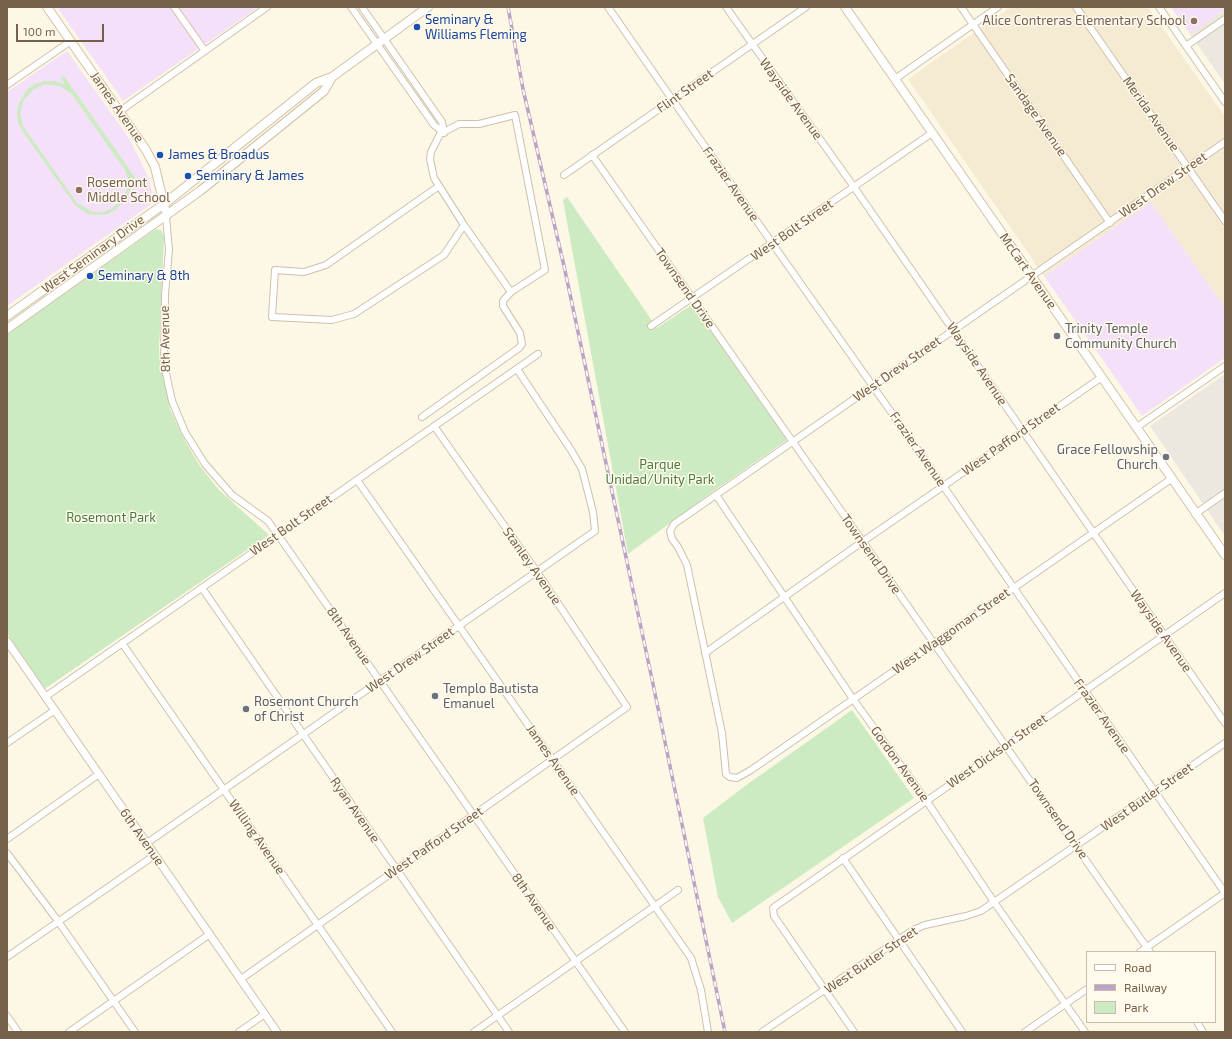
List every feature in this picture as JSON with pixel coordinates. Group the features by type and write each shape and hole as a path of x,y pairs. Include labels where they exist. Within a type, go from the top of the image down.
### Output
{"main road":[{"name":"James Avenue","path":"47,7 146,150 155,167 166,217"},
{"name":"West Seminary Drive","path":"7,316 164,204 316,83 332,77 376,43 428,7"},
{"name":"McCart Avenue","path":"845,7 1137,427 1195,514 1225,555"},
{"name":"West Seminary Drive","path":"7,329 166,217 324,91 332,77"},
{"path":"82,263 88,272"}],"street":[{"path":"174,7 205,51"},
{"path":"120,111 267,7"},
{"path":"351,7 434,125 444,133"},
{"path":"362,7 442,122 444,133"},
{"name":"Frazier Avenue","path":"608,7 772,243 874,386 1225,893"},
{"name":"Wayside Avenue","path":"726,7 954,330 1225,723"},
{"name":"Flint Street","path":"564,175 806,7"},
{"name":"Sandage Avenue","path":"961,7 1110,223"},
{"path":"895,79 998,7"},
{"name":"Merida Avenue","path":"1076,7 1225,221"},
{"path":"1159,7 1225,102"},
{"path":"1186,46 1225,19"},
{"path":"7,85 71,41"},
{"path":"400,77 407,72"},
{"path":"422,417 519,348 522,344 520,333 503,306 504,298 545,270 515,115 479,124 459,124 440,134 435,143 430,159 434,178 464,225 511,292"},
{"name":"West Bolt Street","path":"651,326 932,133"},
{"name":"West Drew Street","path":"705,653 687,565 672,539 670,531 680,518 716,495 1032,277 1225,142"},
{"name":"Townsend Drive","path":"592,155 1149,950"},
{"path":"440,186 326,265 304,272 275,270 272,317 332,320 354,314 444,255 464,225"},
{"name":"8th Avenue","path":"166,217 169,250 163,348 166,380 172,401 185,432 205,464 232,495 268,522 278,535 625,1032"},
{"name":"West Bolt Street","path":"45,696 538,354"},
{"path":"1137,427 1225,366"},
{"name":"West Drew Street","path":"147,843 595,532 594,512 582,469 572,450 516,369"},
{"name":"West Pafford Street","path":"705,653 784,599 862,542 944,487 1022,430 1102,377"},
{"name":"Stanley Avenue","path":"434,426 536,572 627,707"},
{"name":"West Waggoman Street","path":"705,653 722,733 726,774 730,777 737,778 751,770 934,644 1171,479"},
{"name":"James Avenue","path":"357,480 691,958 701,990 708,1032"},
{"path":"1195,514 1225,493"},
{"name":"Gordon Avenue","path":"716,495 784,599 853,699 926,800 994,902 1085,1032"},
{"name":"Ryan Avenue","path":"202,588 509,1032"},
{"name":"West Dickson Street","path":"825,990 772,912 773,908 778,903 1225,592"},
{"name":"6th Avenue","path":"7,641 278,1032"},
{"name":"Willing Avenue","path":"122,643 392,1032"},
{"name":"West Pafford Street","path":"241,979 627,707"},
{"path":"7,743 55,710"},
{"name":"West Butler Street","path":"762,1032 898,939 926,925 966,916 981,910 994,902 1225,743"},
{"path":"7,838 99,774"},
{"path":"7,853 58,922 135,1032"},
{"path":"7,957 155,855"},
{"path":"843,858 962,1032"},
{"path":"474,1032 678,890"},
{"path":"1149,950 1225,893"},
{"path":"69,1032 210,934"},
{"path":"825,990 854,1032"},
{"path":"1025,1032 1086,990"},
{"path":"239,1032 265,1014"},
{"path":"7,1016 18,1032"},
{"path":"1198,1023 1203,1032"}],"shaded area":[{"path":"57,7 259,7 123,101"},
{"path":"1011,7 1148,7 1225,117 1225,308 1151,202 1044,276 908,79"},
{"name":"Alice Contreras Elementary School","path":"1171,7 1225,7 1225,9 1190,34"},
{"path":"1225,9 1225,84 1190,34"},
{"name":"Rosemont Middle School","path":"67,51 129,138 149,179 154,202 7,306 7,92"},
{"path":"1151,202 1225,308 1225,358 1142,416 1044,276"},
{"path":"1225,374 1225,536 1150,426"}],"green space":[{"path":"64,76 141,186 138,188 131,178 131,188 127,198 117,209 108,214 88,214 75,205 18,123 17,113 19,103 27,90 35,84 45,81 55,81 65,84 61,78","holes":["45,84 59,86 71,93 125,170 128,178 126,192 122,200 111,209 103,212 93,212 77,203 23,126 20,113 24,100 33,90"]},
{"name":"Parque Unidad/Unity Park","path":"567,197 657,328 693,304 787,440 715,490 628,554 563,200"},
{"name":"Rosemont Park","path":"156,229 161,230 164,236 159,353 170,409 185,441 200,466 219,490 269,535 46,688 43,686 7,633 7,334"},
{"path":"852,710 914,798 732,923 718,897 703,818 745,786"}],"railway":[{"path":"508,7 523,89 564,266 725,1032"}],"place":[{"name":"Alice Contreras Elementary School","path":"1194,21"},
{"name":"Seminary & Williams Fleming","path":"417,27"},
{"name":"James & Broadus","path":"160,155"},
{"name":"Seminary & James","path":"188,176"},
{"name":"Rosemont Middle School","path":"79,190"},
{"name":"Seminary & 8th","path":"90,276"},
{"name":"Trinity Temple Community Church","path":"1057,336"},
{"name":"Grace Fellowship Church","path":"1166,457"},
{"name":"Templo Bautista Emanuel","path":"435,696"},
{"name":"Rosemont Church of Christ","path":"246,709"}]}
